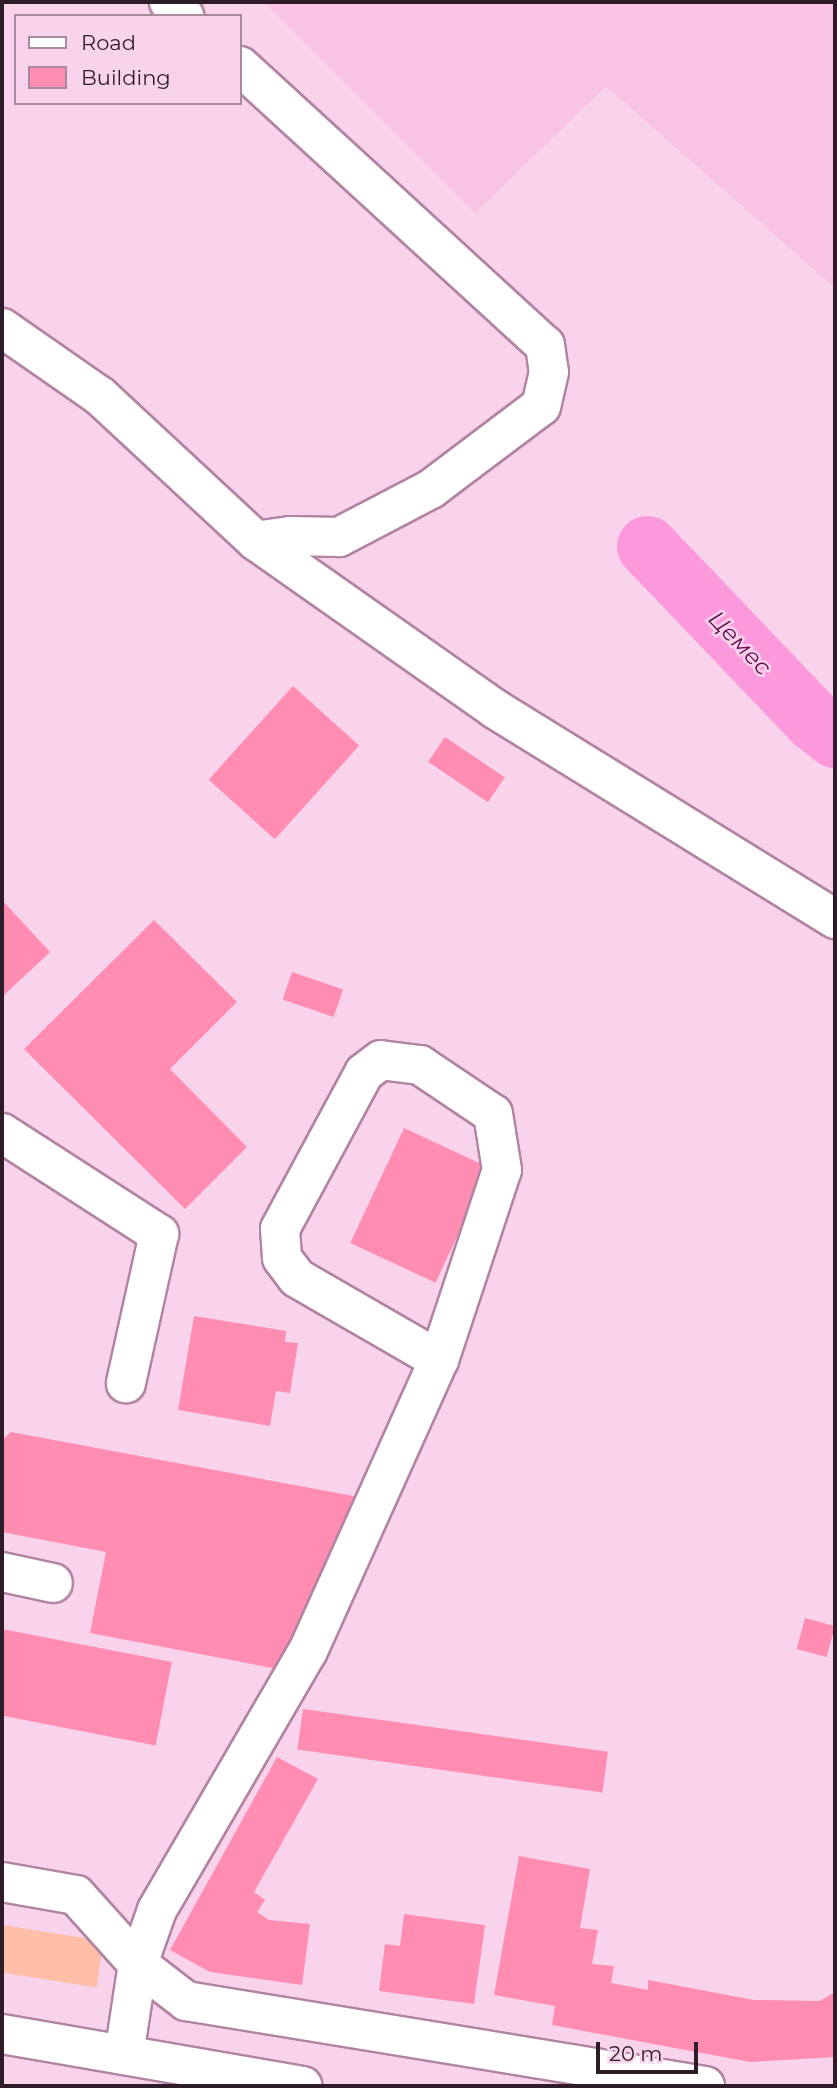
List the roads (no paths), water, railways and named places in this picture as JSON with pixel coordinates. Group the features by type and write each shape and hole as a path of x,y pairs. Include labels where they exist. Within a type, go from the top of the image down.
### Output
{"main road":[{"path":"169,2 182,14"},
{"path":"242,68 545,345 550,372 541,406 431,489 339,537 290,536 256,541"},
{"path":"2,328 100,396 256,541 495,709 835,919"},
{"path":"124,2055 138,1964 157,1910 308,1651 439,1360 502,1170 493,1114 420,1065 381,1060 364,1073 281,1229 282,1258 297,1278 439,1360"},
{"path":"2,1133 159,1234 125,1383"},
{"path":"2,1572 53,1583"},
{"path":"2,1882 76,1895 138,1964 186,2001 705,2086"},
{"path":"2,2034 303,2086"}],"waterway":[{"name":"Цемес","path":"647,546 813,720 835,737"}]}
